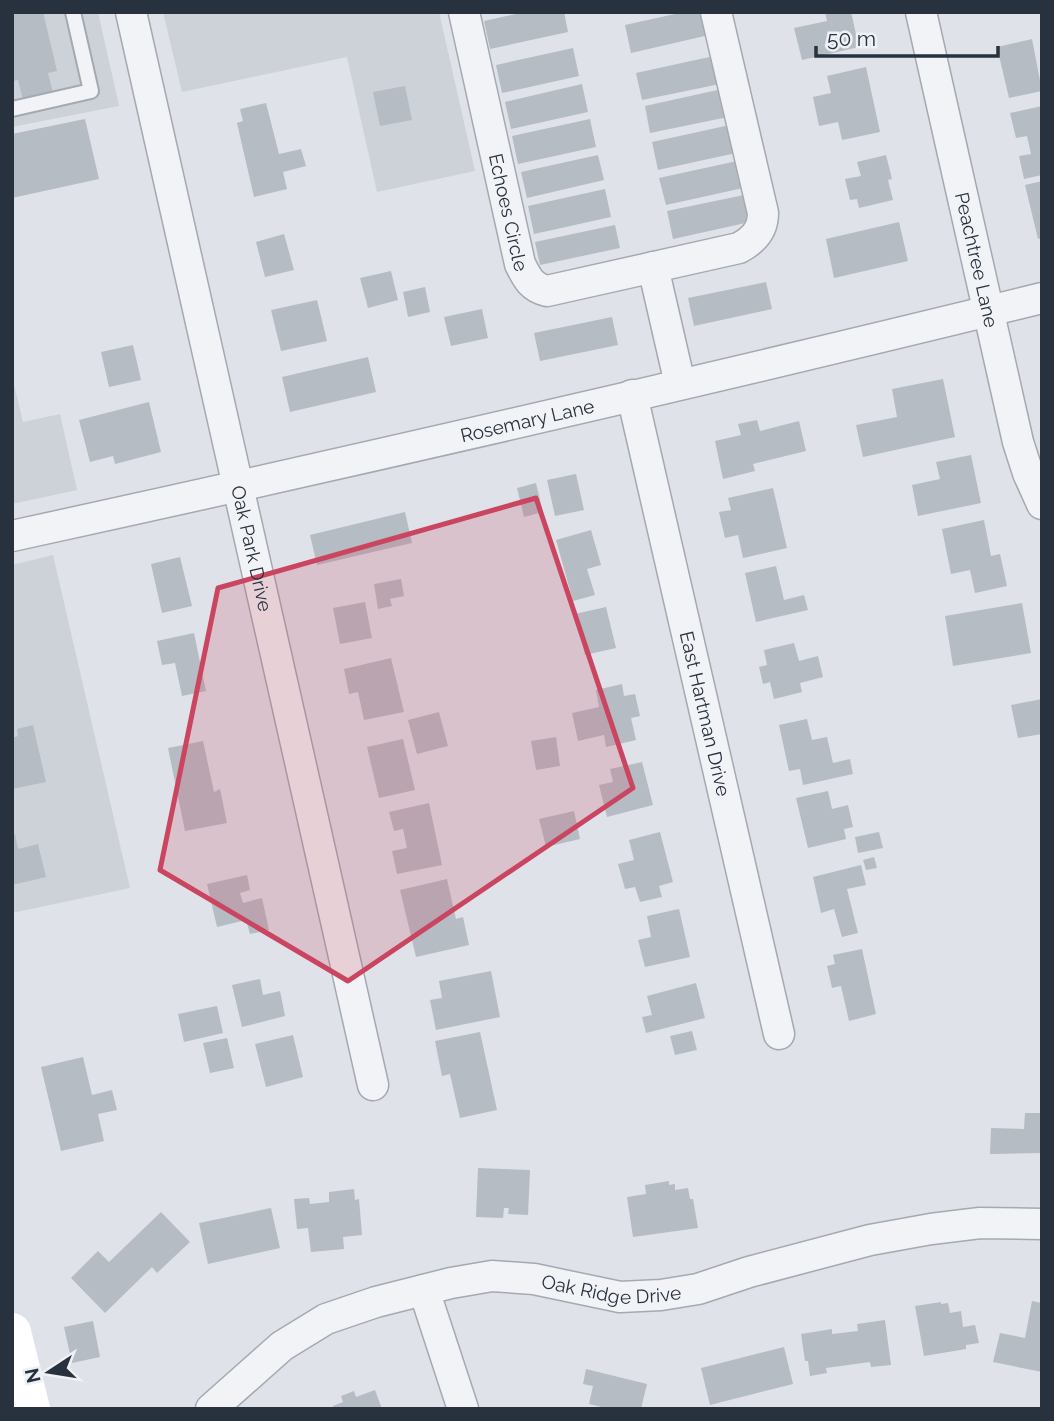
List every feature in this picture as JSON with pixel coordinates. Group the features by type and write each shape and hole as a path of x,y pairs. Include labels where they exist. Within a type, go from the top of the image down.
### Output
{"main road":[{"path":"12,1332 31,1409"}],"street":[{"name":"Oak Park Drive","path":"131,12 373,1085"},
{"name":"Echoes Circle","path":"464,12 520,264 528,280 536,288 547,291 739,248 749,243 757,234 763,223 763,212 716,12"},
{"name":"Peachtree Lane","path":"921,12 1018,442 1042,504"},
{"path":"653,267 680,384"},
{"name":"Rosemary Lane","path":"12,536 238,487 937,325 1042,298"},
{"name":"East Hartman Drive","path":"632,395 779,1034"},
{"name":"Oak Ridge Drive","path":"211,1409 282,1346 326,1319 376,1302 424,1290 492,1276 534,1279 620,1297 661,1295 698,1289 749,1272 906,1233 980,1223 1042,1224"},
{"path":"424,1290 463,1409"}],"lane":[{"path":"12,109 91,92 73,12"}],"highlighted area":[{"path":"536,498 633,788 348,981 160,870 218,588"}],"shaded area":[{"path":"12,12 98,12 119,106 12,127"},
{"path":"163,12 439,12 475,171 377,192 347,57 182,92"},
{"path":"12,376 23,422 60,414 77,490 12,504"},
{"path":"53,555 130,888 12,913 12,565"}],"building":[{"path":"12,12 43,12 57,71 48,73 53,93 23,100 18,80 12,81"},
{"path":"525,12 564,12 568,32 490,49 484,21"},
{"path":"684,12 704,12 709,35 631,53 625,25"},
{"path":"825,12 851,12 859,47 802,60 794,28 827,21"},
{"path":"1032,39 1042,91 1009,98 997,47"},
{"path":"573,48 579,76 502,93 496,65"},
{"path":"714,56 720,84 642,100 636,73"},
{"path":"866,67 880,132 842,140 838,122 819,126 813,97 831,93 827,76"},
{"path":"582,84 588,112 511,129 505,102"},
{"path":"405,86 412,120 380,126 373,92"},
{"path":"722,89 728,117 650,133 645,106"},
{"path":"266,103 279,154 301,149 306,166 283,172 287,189 254,197 237,123 243,121 240,109"},
{"path":"1042,106 1042,175 1024,179 1019,156 1031,154 1027,136 1016,138 1010,113"},
{"path":"85,119 99,179 12,198 12,134"},
{"path":"590,119 596,147 518,164 512,136"},
{"path":"730,125 736,153 658,170 652,142"},
{"path":"598,155 604,180 527,198 521,172"},
{"path":"886,155 892,179 888,180 893,200 859,208 857,199 850,200 845,179 861,176 857,162"},
{"path":"737,161 743,188 666,205 659,178"},
{"path":"1042,181 1042,238 1038,239 1025,185"},
{"path":"605,189 611,217 534,234 528,206"},
{"path":"744,195 750,222 673,239 667,211"},
{"path":"899,222 908,261 834,278 826,239"},
{"path":"615,225 620,248 540,265 535,242"},
{"path":"284,234 294,270 265,277 256,242"},
{"path":"391,271 398,300 368,308 360,278"},
{"path":"766,282 772,309 694,326 688,298"},
{"path":"425,287 430,312 408,317 403,292"},
{"path":"317,300 327,341 281,351 271,310"},
{"path":"482,309 488,338 451,346 444,317"},
{"path":"612,317 618,345 540,361 534,333"},
{"path":"133,345 141,380 109,387 101,352"},
{"path":"368,357 376,392 290,412 282,377"},
{"path":"943,379 955,437 863,457 856,425 897,417 892,389"},
{"path":"149,402 161,452 115,464 113,456 90,462 79,420"},
{"path":"757,420 760,431 799,421 806,451 753,464 755,471 723,479 715,441 741,435 738,424"},
{"path":"971,455 981,503 918,516 912,485 940,479 936,462"},
{"path":"576,474 584,510 555,516 547,480"},
{"path":"536,483 543,512 524,517 517,488"},
{"path":"773,488 787,548 743,558 738,535 725,538 719,512 731,510 728,498"},
{"path":"405,512 412,543 317,565 310,535"},
{"path":"984,520 991,556 1000,554 1007,586 975,593 970,570 951,574 942,529"},
{"path":"591,530 601,565 587,569 595,595 573,601 556,540"},
{"path":"180,557 192,606 162,613 151,564"},
{"path":"776,566 784,600 804,595 808,610 756,622 745,573"},
{"path":"401,579 404,596 390,599 392,606 378,609 374,584"},
{"path":"365,602 372,638 340,644 333,608"},
{"path":"1022,603 1031,653 953,666 945,616"},
{"path":"606,607 616,648 585,655 575,614"},
{"path":"194,633 206,691 182,696 175,663 162,665 157,641"},
{"path":"794,643 799,661 818,656 823,677 800,683 802,692 774,699 770,682 763,684 759,667 767,665 764,650"},
{"path":"391,658 404,712 364,720 358,692 349,694 344,669"},
{"path":"622,684 624,696 635,694 640,716 631,718 636,740 606,747 604,735 578,741 572,713 599,707 596,690"},
{"path":"1042,699 1042,734 1018,738 1011,705"},
{"path":"439,712 448,746 417,754 408,720"},
{"path":"807,719 812,740 827,737 833,763 850,759 853,774 803,785 800,769 789,771 779,725"},
{"path":"33,725 46,782 12,789 12,738 18,736 17,729"},
{"path":"556,737 560,766 536,770 531,741"},
{"path":"403,739 415,790 379,798 367,747"},
{"path":"203,741 214,792 220,789 227,823 185,831 168,748"},
{"path":"642,762 653,805 607,817 599,785 613,782 610,769"},
{"path":"828,791 832,809 848,805 853,827 844,829 846,839 808,848 796,798"},
{"path":"429,803 442,865 397,874 392,851 407,848 403,829 394,831 389,812"},
{"path":"574,811 580,839 546,847 539,819"},
{"path":"660,832 673,882 659,886 662,897 640,902 635,887 625,889 618,864 634,860 629,840"},
{"path":"879,832 883,848 858,853 855,837"},
{"path":"15,834 18,849 38,844 46,877 12,885 12,835"},
{"path":"874,857 877,868 866,870 863,860"},
{"path":"861,865 866,885 847,889 858,933 842,937 834,909 821,913 813,877"},
{"path":"247,875 250,890 240,893 243,903 262,898 269,930 250,934 246,920 217,927 207,884"},
{"path":"447,879 456,919 463,917 469,945 416,957 400,890"},
{"path":"679,909 690,957 645,967 638,940 651,937 647,916"},
{"path":"862,949 876,1014 849,1021 841,986 832,988 827,966 835,964 833,955"},
{"path":"491,971 500,1017 436,1030 430,1000 442,998 439,981"},
{"path":"260,979 263,995 280,991 285,1016 242,1027 232,985"},
{"path":"696,983 705,1018 646,1033 642,1017 652,1015 647,996"},
{"path":"217,1006 223,1033 184,1042 178,1014"},
{"path":"692,1031 697,1050 675,1055 670,1036"},
{"path":"480,1032 497,1110 460,1118 450,1074 442,1076 435,1041"},
{"path":"293,1035 303,1077 266,1087 255,1044"},
{"path":"227,1038 234,1068 210,1073 203,1043"},
{"path":"83,1057 92,1095 112,1090 117,1110 98,1114 104,1141 61,1151 41,1067"},
{"path":"1025,1113 1042,1113 1042,1153 990,1154 991,1128 1024,1129"},
{"path":"478,1168 530,1170 528,1215 508,1214 509,1208 504,1208 503,1218 476,1217"},
{"path":"669,1181 669,1185 675,1184 675,1190 688,1188 690,1199 693,1199 698,1228 633,1237 627,1197 646,1194 645,1185"},
{"path":"354,1189 355,1200 359,1199 362,1235 343,1237 344,1249 311,1252 308,1228 297,1229 294,1199 309,1198 310,1204 329,1202 329,1192"},
{"path":"271,1208 280,1248 208,1264 199,1223"},
{"path":"161,1212 190,1242 157,1273 152,1267 105,1313 71,1278 98,1251 109,1262"},
{"path":"1032,1301 1042,1303 1042,1372 993,1362 1000,1333 1025,1338"},
{"path":"948,1303 950,1313 961,1311 963,1327 975,1325 979,1343 966,1345 966,1349 924,1356 915,1306"},
{"path":"885,1320 891,1365 871,1367 870,1362 826,1368 827,1373 810,1376 801,1334 832,1329 832,1334 858,1331 857,1324"},
{"path":"93,1321 100,1357 72,1363 64,1327"},
{"path":"784,1347 793,1384 710,1405 701,1368"},
{"path":"586,1369 647,1384 641,1409 610,1409 589,1404 593,1386 583,1384"},
{"path":"375,1390 382,1409 334,1409 333,1406 343,1402 341,1396 354,1391 356,1397"}]}
